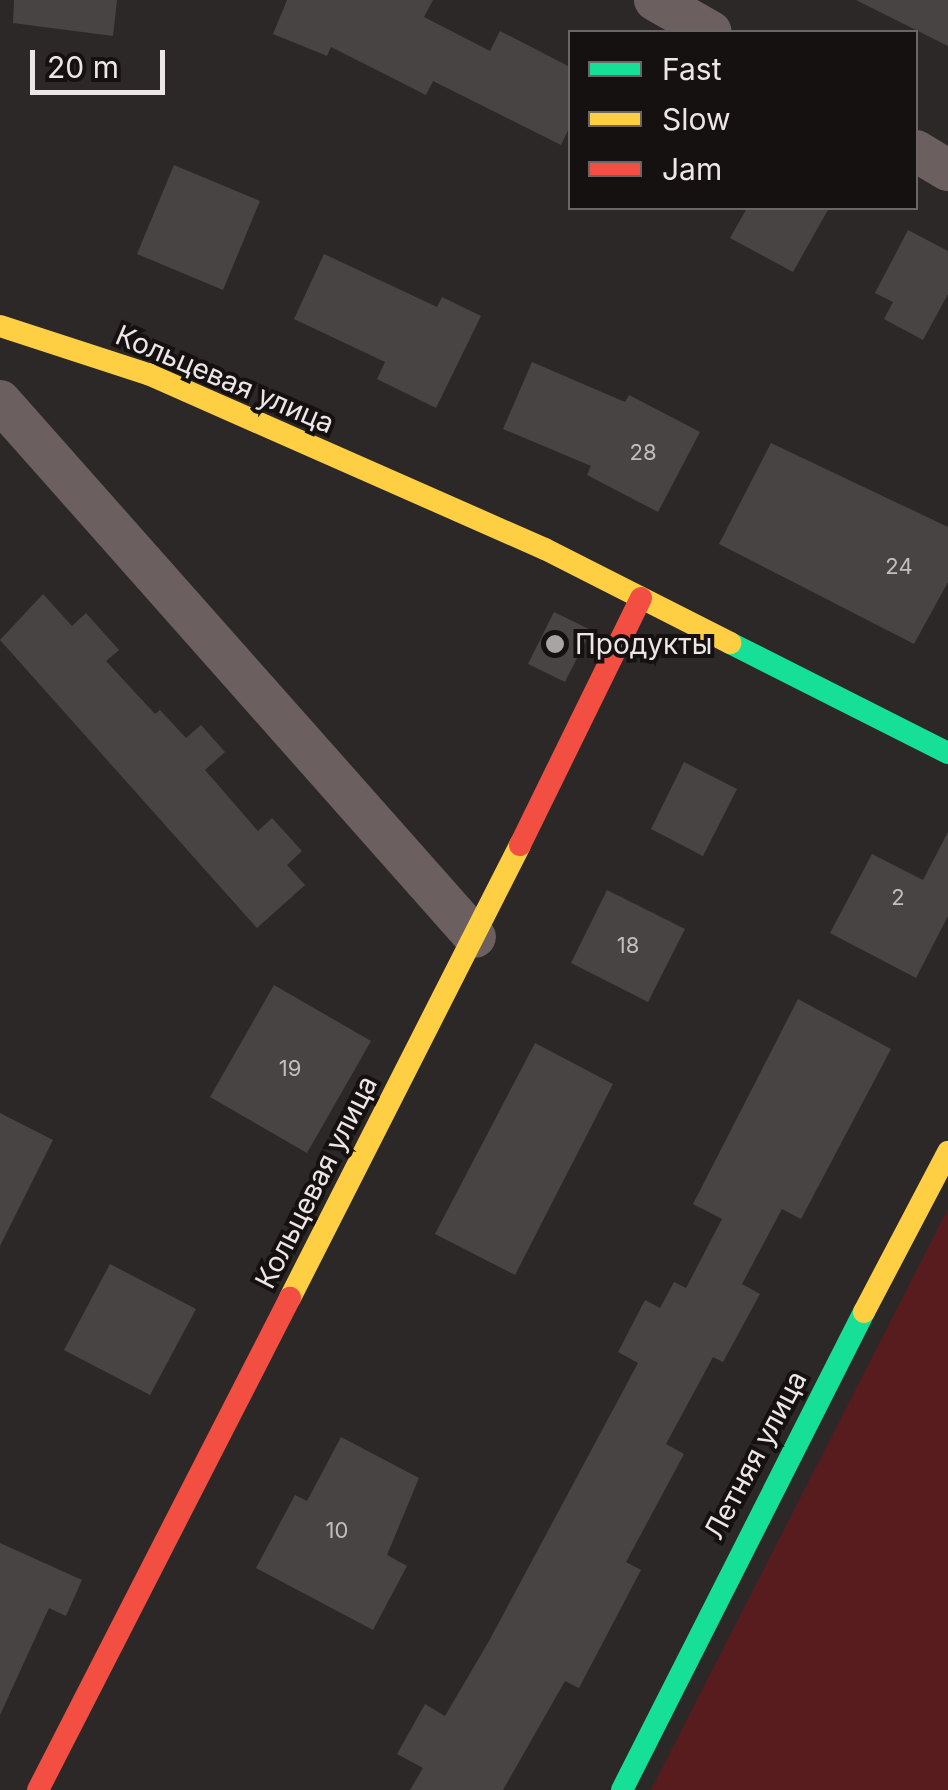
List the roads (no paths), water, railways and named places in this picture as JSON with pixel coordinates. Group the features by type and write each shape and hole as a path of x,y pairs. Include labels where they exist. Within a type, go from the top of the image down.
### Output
{"street":[{"path":"655,0 708,30"},
{"path":"918,152 948,170"},
{"name":"Кольцевая улица","path":"0,326 148,374 641,598 948,753"},
{"path":"0,401 476,937"},
{"name":"Кольцевая улица","path":"38,1790 476,937 641,598"},
{"name":"Летняя улица","path":"622,1790 948,1152"}],"place":[{"name":"Продукты","path":"555,644"}]}
